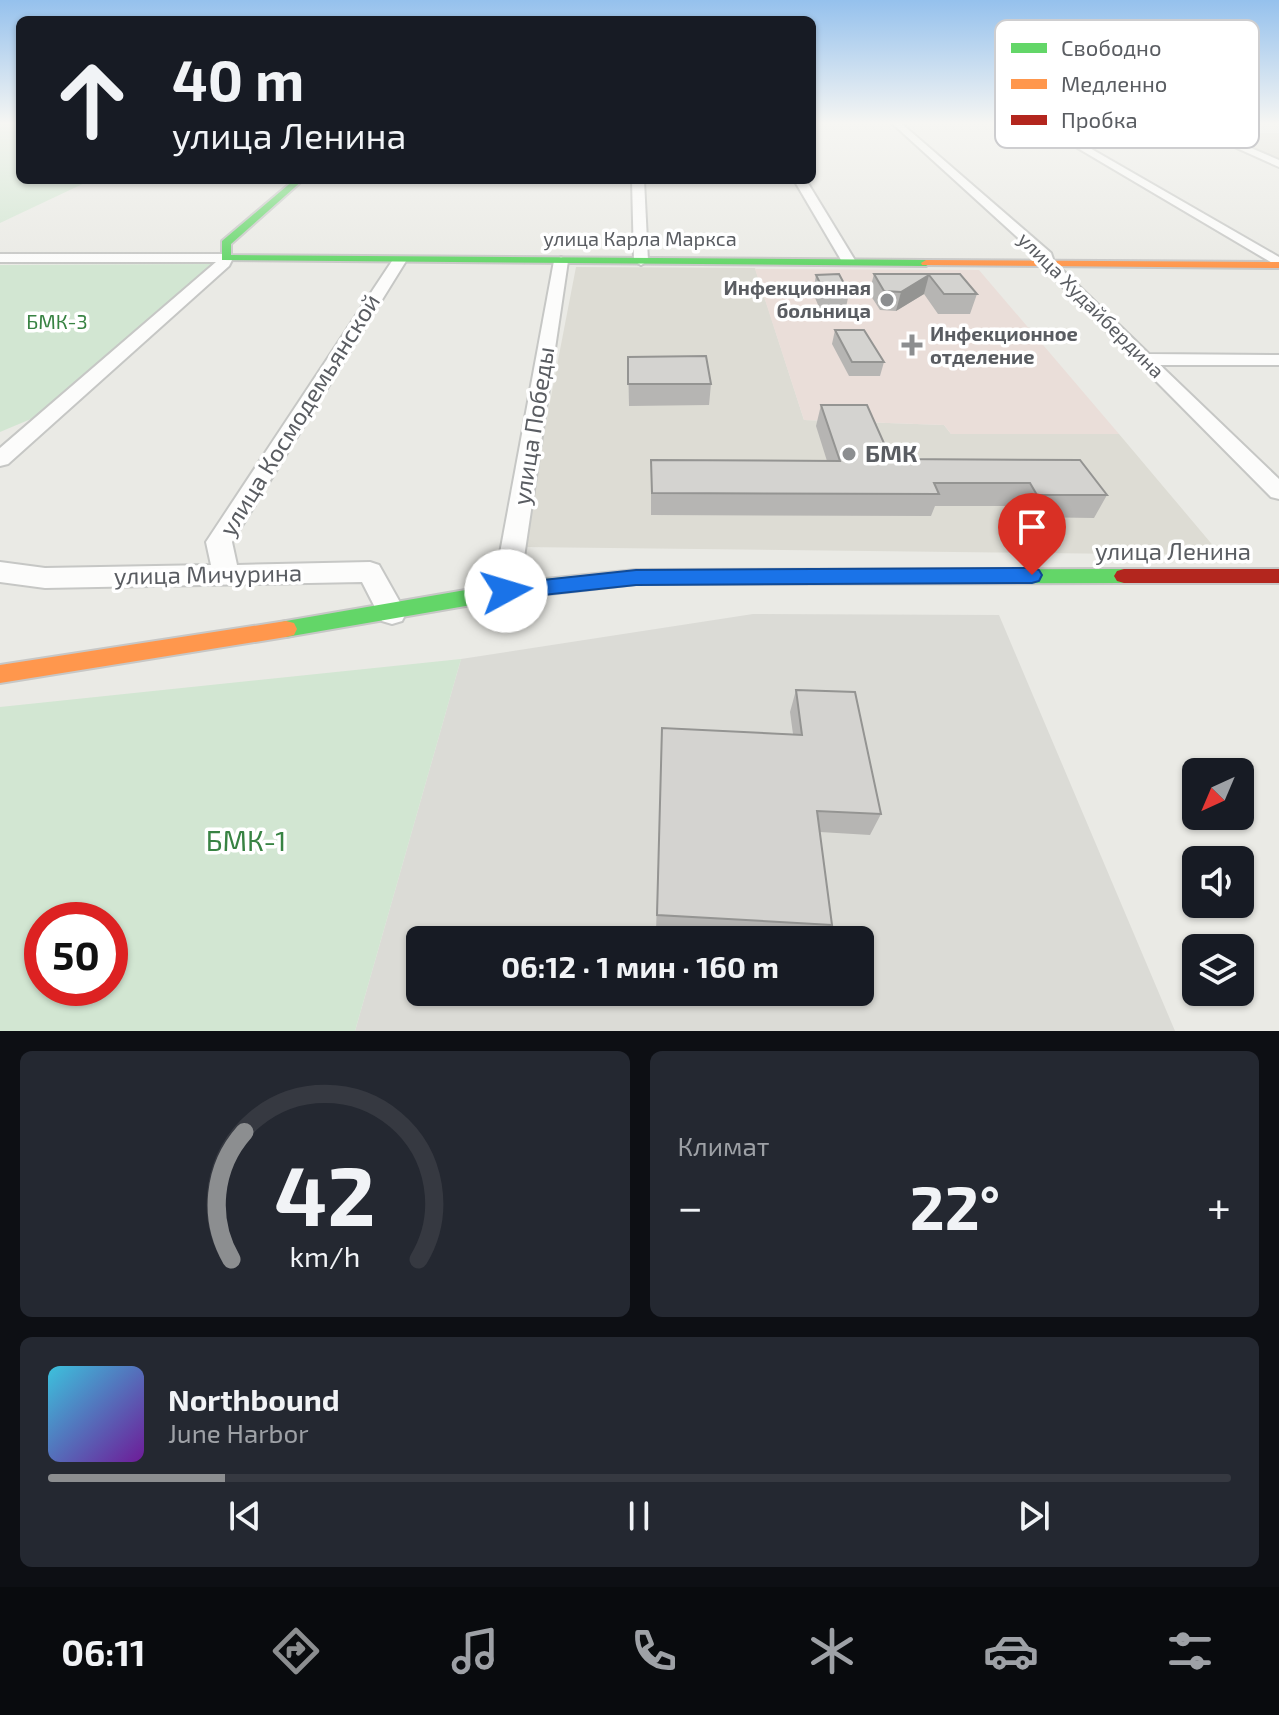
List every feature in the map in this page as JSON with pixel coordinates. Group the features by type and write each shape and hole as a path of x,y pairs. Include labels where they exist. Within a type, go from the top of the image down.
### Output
{"street":[{"name":"улица Худайбердина","path":"951,172 1045,255 1047,263 1279,492"},
{"path":"1123,172 1279,264"},
{"path":"0,459 224,263 226,243 294,184"},
{"path":"638,184 641,261"},
{"path":"802,184 849,262"},
{"name":"улица Карла Маркса","path":"0,258 1279,264"},
{"name":"улица Космодемьянской","path":"226,574 219,542 399,261"},
{"name":"улица Победы","path":"506,591 561,261"},
{"path":"1145,359 1279,360"},
{"name":"улица Мичурина","path":"0,572 45,578 370,572 392,613"},
{"name":"улица Ленина","path":"0,674 392,613 506,591 636,577 1279,576"}],"shaded area":[{"path":"576,267 755,268 804,420 944,425 951,434 1119,434 1221,555 522,547"},
{"name":"Инфекционное отделение","path":"755,269 979,270 1119,434 951,434 944,425 804,420"},
{"path":"753,614 999,615 1175,1031 355,1031 461,659"}],"green space":[{"path":"0,172 16,172 16,184 83,184 0,223"},
{"name":"БМК-3","path":"213,264 38,416 0,432 0,265"},
{"name":"БМК-1","path":"461,659 355,1031 0,1031 0,707"}],"building":[{"path":"839,274 849,293 825,293 816,275"},
{"path":"874,274 960,274 977,294 944,294 929,275 901,292 884,291"},
{"path":"835,330 864,330 884,362 852,362"},
{"path":"706,356 711,384 628,384 628,357"},
{"path":"821,405 867,405 891,459 1080,460 1107,495 1037,495 1030,483 934,483 939,494 652,493 651,460 840,461"},
{"path":"796,690 855,692 881,814 817,811 832,925 657,915 662,728 802,735"}],"traffic: fast":[{"path":"294,184 226,243 226,258 926,263"},
{"path":"286,629 506,591 636,577 1124,576"}],"traffic: slow":[{"path":"926,263 1279,265"},
{"path":"0,674 286,629"}],"traffic: jam":[{"path":"1124,576 1279,576"}],"place":[{"name":"Инфекционная больница","path":"887,300"},
{"name":"Инфекционное отделение","path":"912,345"},
{"name":"БМК","path":"849,454"}],"route":[{"path":"506,591 636,577 1032,575"}]}
